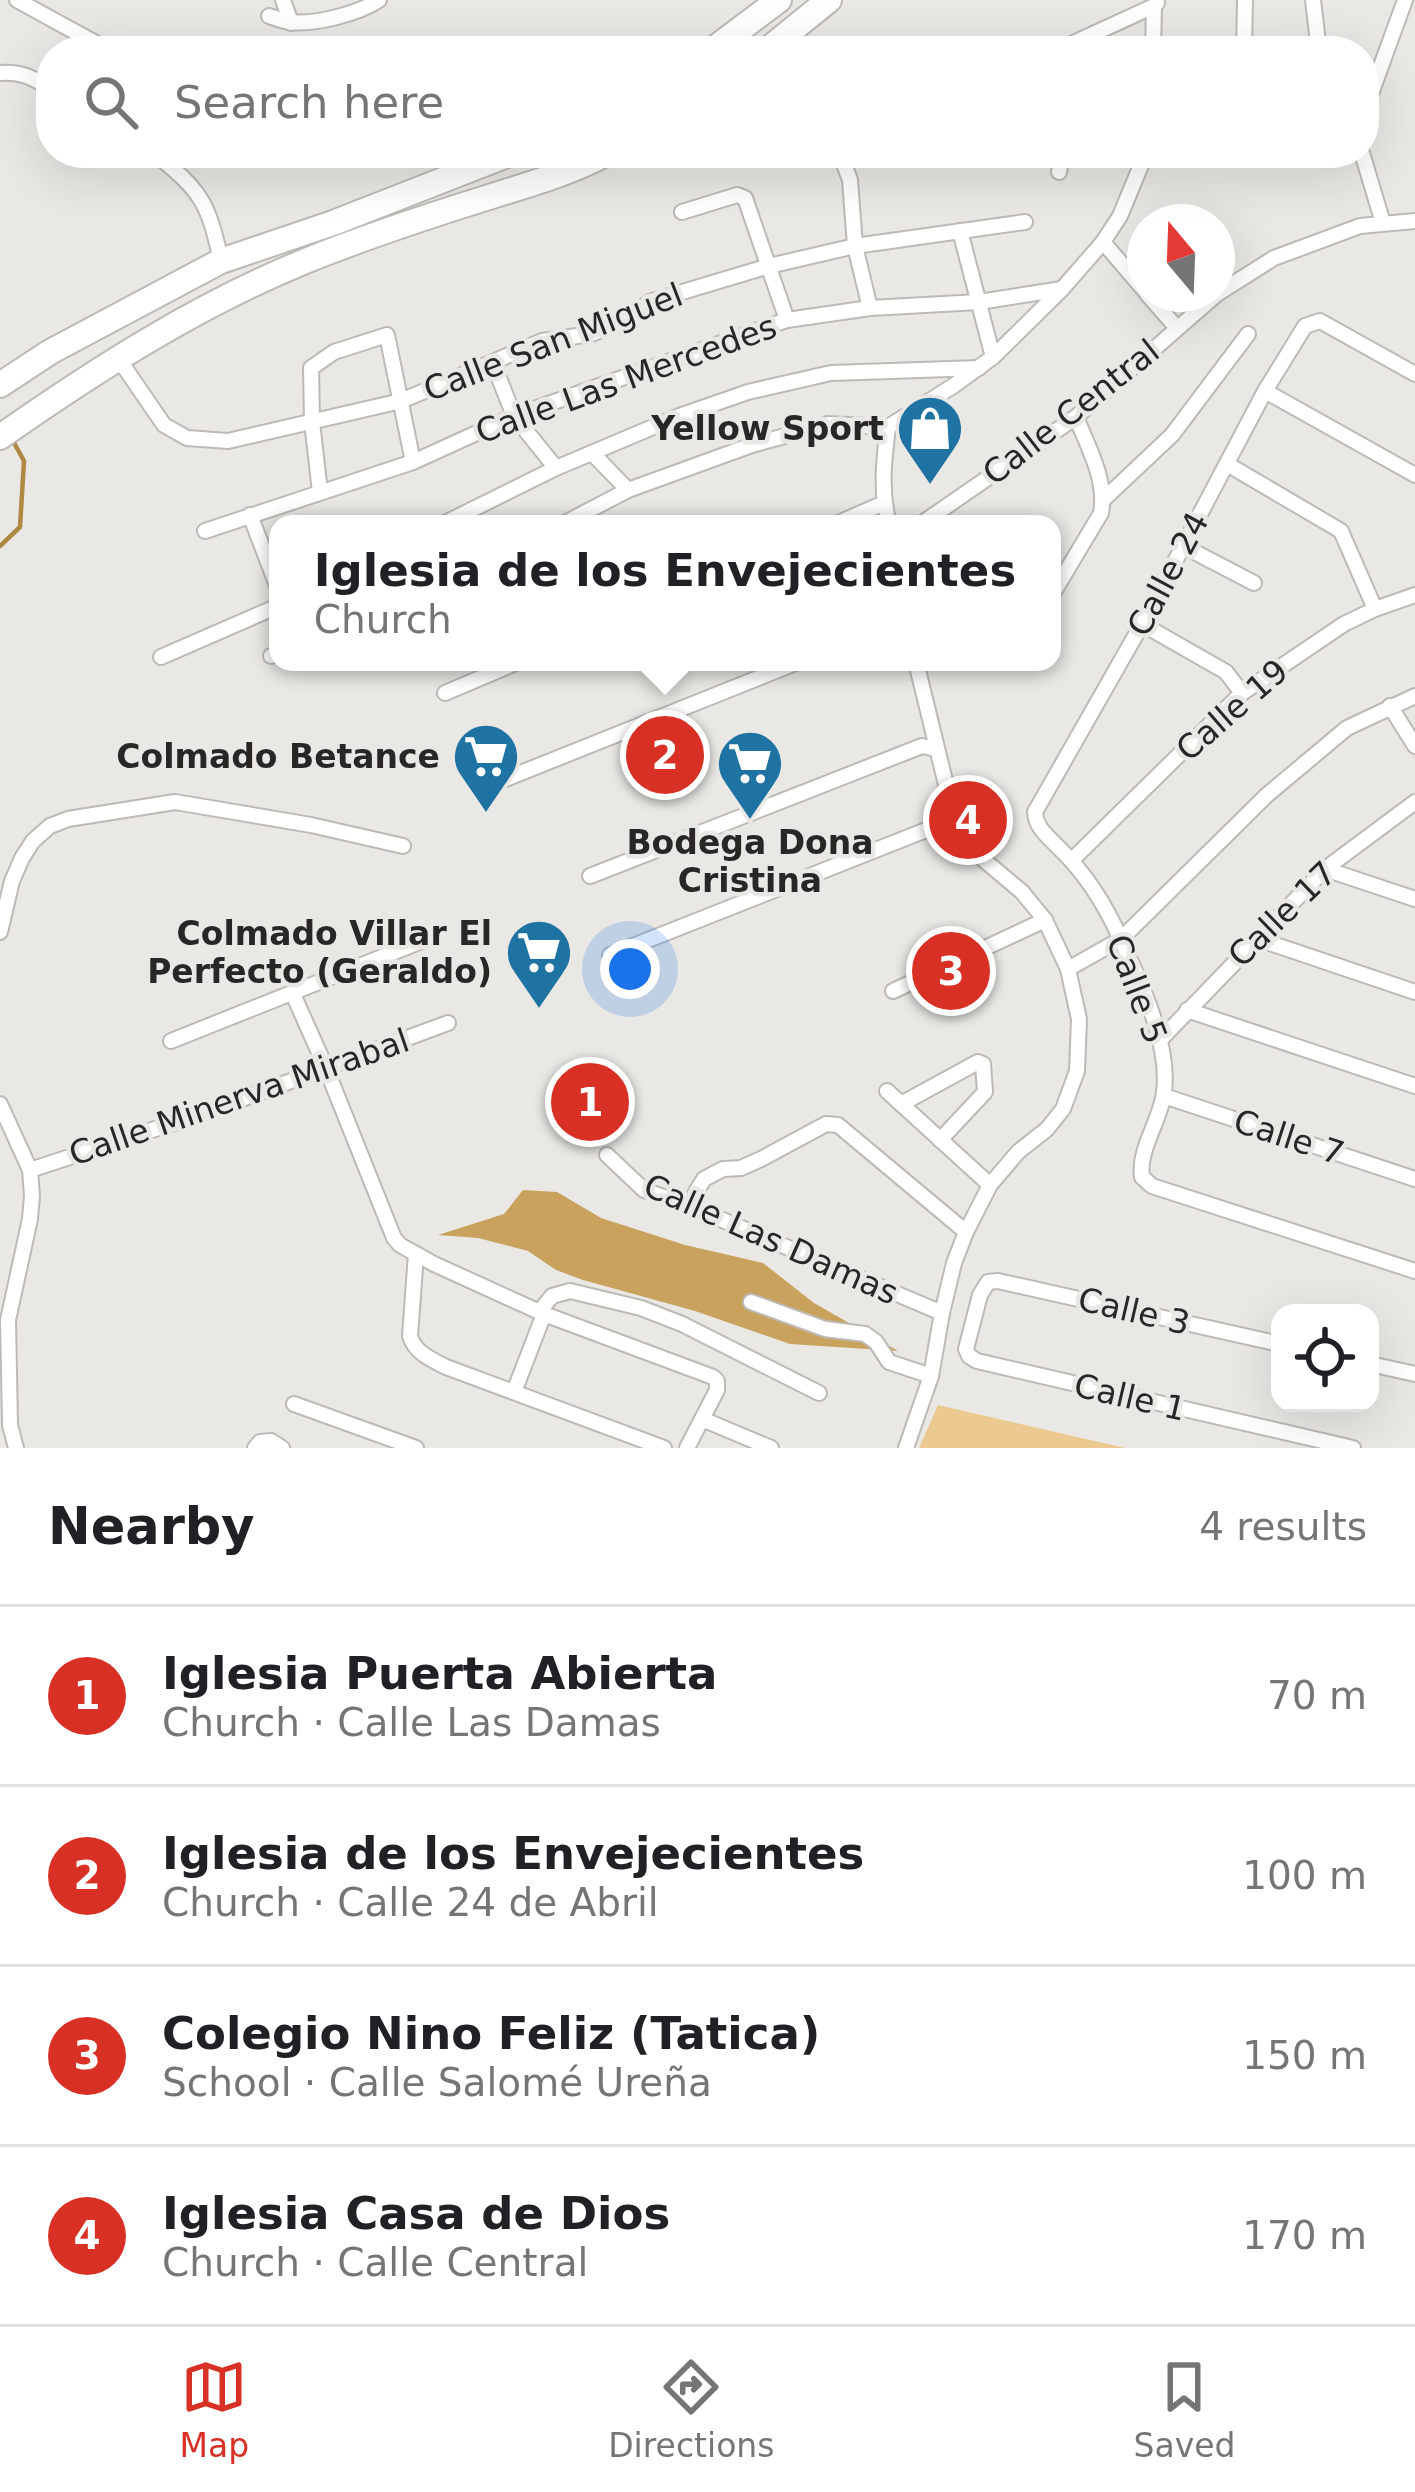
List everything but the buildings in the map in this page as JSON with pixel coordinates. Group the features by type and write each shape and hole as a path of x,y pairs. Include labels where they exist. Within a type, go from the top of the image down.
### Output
{"highway":[{"path":"731,36 779,0"},
{"path":"785,36 829,0"},
{"path":"0,385 50,352 221,261 474,168"},
{"path":"0,437 80,381 184,319 303,262 575,168"}],"street":[{"path":"17,0 83,36"},
{"path":"284,0 291,22"},
{"path":"269,16 291,22 364,10 379,0"},
{"path":"1244,36 1245,0"},
{"path":"1313,0 1317,36"},
{"path":"1379,72 1405,0"},
{"path":"1088,36 1157,3"},
{"path":"1154,36 1157,3"},
{"path":"0,73 15,71 36,80"},
{"path":"171,168 199,193 211,215 221,261"},
{"path":"846,168 854,246 870,308"},
{"path":"1059,172 1060,168"},
{"path":"580,515 628,490 752,445 828,424 888,427 993,357 1062,290 1120,216 1140,168"},
{"path":"1366,168 1383,223"},
{"path":"682,212 737,196 745,199 787,320"},
{"name":"Calle Central","path":"1235,283 1274,258 1360,226 1415,221"},
{"name":"Calle San Miguel","path":"118,358 164,425 187,438 228,441 400,401 542,341 591,334 626,321 649,302 769,266 854,246 1025,222"},
{"path":"960,231 993,357"},
{"path":"1103,242 1127,270"},
{"name":"Calle Las Mercedes","path":"205,531 413,462 514,416 787,320 1062,290"},
{"path":"1163,312 1177,328"},
{"name":"Calle Central","path":"936,515 1076,417 1196,312"},
{"name":"Calle 24","path":"1036,822 1040,801 1304,326 1320,321 1415,374"},
{"path":"1104,499 1172,435 1248,334"},
{"path":"320,493 311,422 311,368 334,352 387,335 413,462"},
{"path":"493,362 514,416 556,468"},
{"path":"461,515 556,468 731,398 831,373 979,368"},
{"path":"1265,391 1415,475"},
{"path":"1061,580 1101,513 1104,499 1076,417"},
{"path":"887,515 882,477 888,427"},
{"path":"592,453 628,490"},
{"path":"1227,464 1341,531 1375,609"},
{"path":"857,515 884,503"},
{"path":"250,515 269,565"},
{"path":"1183,546 1254,583"},
{"name":"Calle 19","path":"1072,860 1242,693 1344,624 1415,596"},
{"path":"160,656 269,610"},
{"path":"1142,624 1226,672 1242,693"},
{"path":"445,693 497,671"},
{"path":"488,786 776,671"},
{"path":"906,1448 931,1376 942,1313 966,1232 990,1185 1063,1109 1077,1071 1079,1019 1068,968 1045,920 1022,892 984,860 950,801 918,671"},
{"path":"1068,968 1121,939 1267,795 1347,728 1415,696"},
{"path":"1390,706 1415,746"},
{"path":"590,876 922,746 936,749"},
{"path":"0,932 22,858 50,826 68,819 175,802 403,846"},
{"name":"Calle 17","path":"1161,1039 1324,868 1415,802"},
{"path":"610,955 959,817"},
{"name":"Calle 5","path":"1036,822 1088,879 1121,939 1161,1039 1164,1096 1140,1163 1142,1177 1152,1186 1415,1271"},
{"path":"1324,868 1415,899"},
{"path":"893,991 1045,920"},
{"path":"171,1041 432,937"},
{"path":"1256,938 1415,992"},
{"path":"293,994 394,1238 416,1254 542,1312 713,1377 717,1390 687,1448"},
{"path":"1187,1010 1415,1086"},
{"name":"Calle Minerva Mirabal","path":"30,1170 207,1112 448,1023"},
{"path":"901,1104 977,1062 982,1064 985,1092 940,1140"},
{"path":"887,1091 990,1185"},
{"name":"Calle 7","path":"1164,1096 1415,1179"},
{"path":"0,1104 30,1170 30,1219 8,1320 10,1425 16,1448"},
{"path":"692,1208 704,1179 761,1159 826,1124 838,1125 966,1232"},
{"name":"Calle Las Damas","path":"607,1155 644,1190 942,1313"},
{"path":"416,1254 413,1345 446,1367 664,1448"},
{"name":"Calle 3","path":"977,1361 966,1349 988,1282 1007,1282 1271,1342"},
{"path":"514,1392 542,1312 552,1296 570,1291 641,1308 682,1324 819,1394"},
{"path":"751,1302 826,1328 865,1334 890,1362 931,1376"},
{"name":"Calle 1","path":"977,1361 1353,1448"},
{"path":"1379,1366 1415,1374"},
{"path":"294,1405 416,1448"},
{"path":"702,1419 771,1448"},
{"path":"255,1448 271,1441 282,1448"}],"shaded area":[{"path":"523,1190 557,1192 601,1218 763,1263 814,1303 898,1351 790,1344 583,1280 556,1270 528,1251 478,1238 438,1235 504,1214"},
{"path":"938,1405 1125,1448 919,1448"}],"waterway":[{"path":"0,546 20,527 24,461 12,439"}],"place":[{"name":"Yellow Sport","path":"930,487"},
{"name":"Iglesia de los Envejecientes","path":"665,755"},
{"name":"Colmado Betance","path":"486,815"},
{"name":"Iglesia Casa de Dios","path":"968,820"},
{"name":"Bodega Dona Cristina","path":"750,822"},
{"name":"Colegio Nino Feliz (Tatica)","path":"951,971"},
{"name":"Colmado Villar El Perfecto (Geraldo)","path":"539,1011"},
{"name":"Iglesia Puerta Abierta","path":"590,1102"}]}
